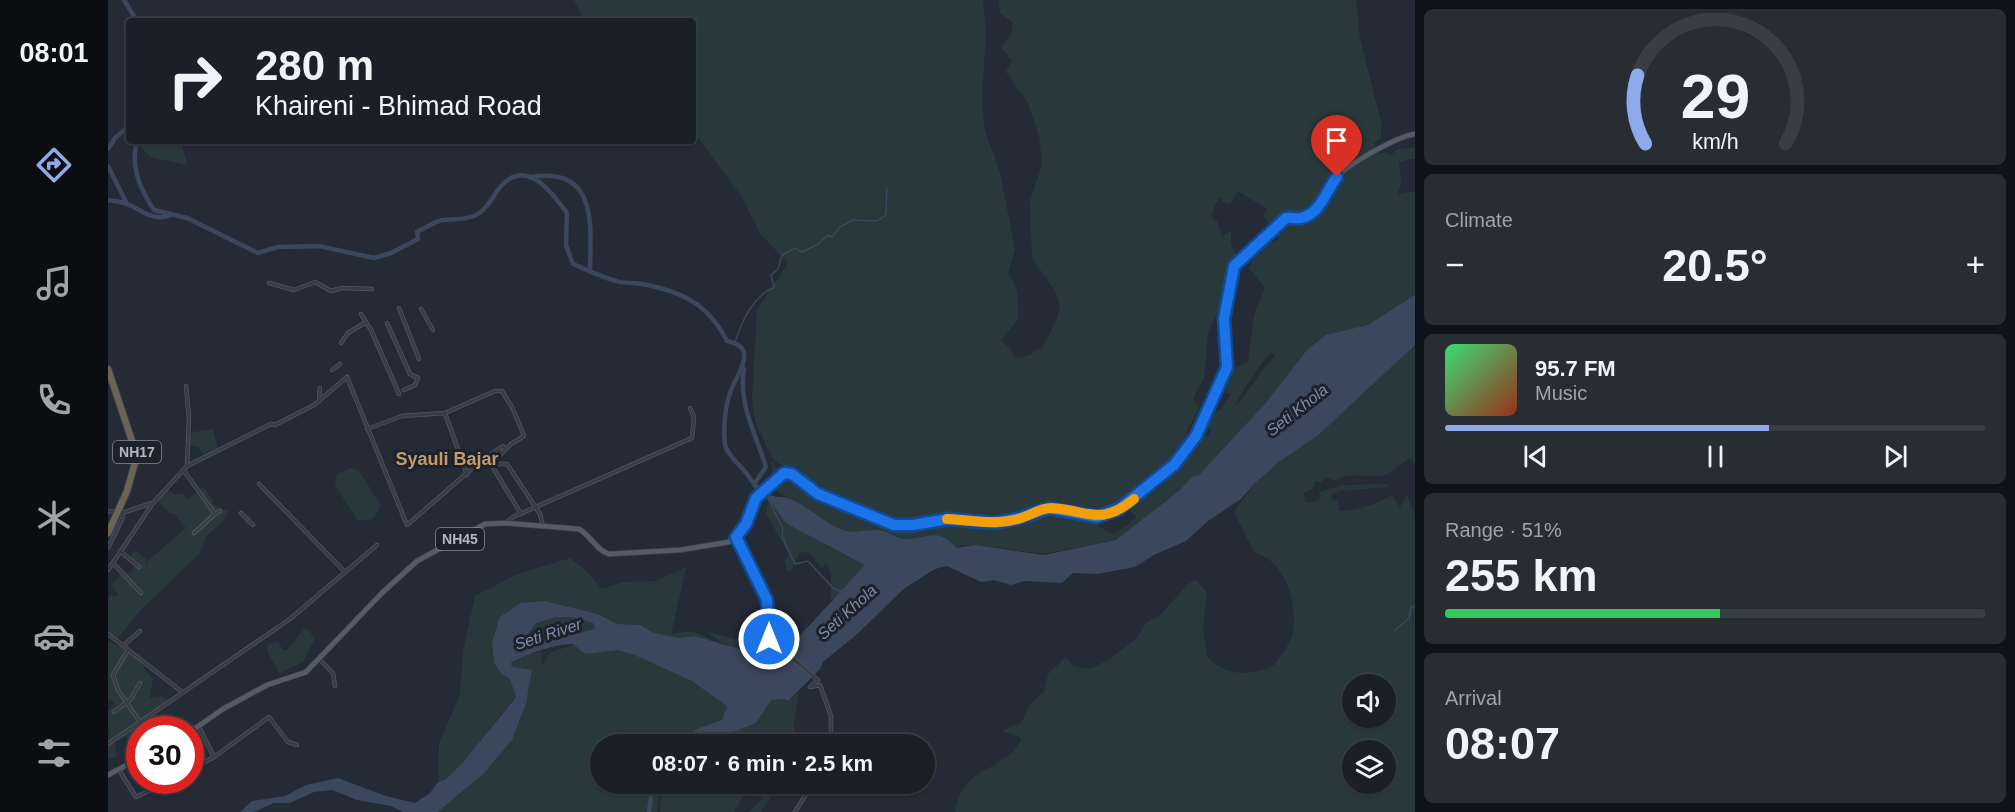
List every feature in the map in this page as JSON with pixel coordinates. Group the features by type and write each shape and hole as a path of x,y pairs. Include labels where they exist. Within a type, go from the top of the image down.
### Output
{"highway":[{"name":"NH17","path":"108,369 137,453 136,465 121,512 108,533"}],"main road":[{"path":"736,537 746,524 756,498 783,474 792,474 818,494 894,525 913,525 948,519 995,523 1020,518 1049,508 1097,517 1119,509 1174,465 1196,436 1227,367 1224,319 1236,264 1286,218 1300,218 1311,212 1322,201 1334,180 1347,168 1399,138 1415,134"},
{"name":"NH45","path":"204,723 223,709 267,685 302,674 417,561 485,524 506,523 579,529 591,537 600,550 609,554 692,549 723,543 736,537"},
{"path":"108,775 126,764"}],"street":[{"path":"269,283 294,290 315,282 331,291 342,288 372,289"},
{"path":"399,308 419,359"},
{"path":"422,309 433,330"},
{"path":"361,314 399,394"},
{"path":"341,343 348,333 366,322"},
{"path":"387,323 410,374 418,378 415,385 404,390"},
{"path":"332,370 340,364"},
{"path":"108,570 153,502 187,466 271,424 275,425 302,412 346,377 407,525 415,515 467,475 482,460 503,446 505,450"},
{"path":"186,386 189,418 187,466"},
{"path":"319,400 320,388"},
{"path":"368,429 402,416 445,412 495,391 502,391 513,409 524,436 491,464"},
{"path":"506,523 521,514 692,438 694,417 690,408"},
{"path":"445,412 467,475"},
{"path":"491,464 507,464 536,508 543,526"},
{"path":"491,464 521,514"},
{"path":"183,471 215,514"},
{"path":"260,484 345,572"},
{"path":"108,511 121,512 153,502"},
{"path":"194,533 220,511"},
{"path":"108,548 123,517 121,512"},
{"path":"241,513 253,525"},
{"path":"736,537 767,600 768,637 772,644 818,681 810,687 818,684 822,688 831,716 831,734"},
{"path":"149,716 290,619 377,545"},
{"path":"120,552 139,567"},
{"path":"113,563 141,593"},
{"path":"123,646 141,631"},
{"path":"108,634 182,693"},
{"path":"128,650 113,675 136,716"},
{"path":"319,659 333,673 335,686"},
{"path":"114,712 127,703 140,683"},
{"path":"204,762 269,717 288,742 297,745"},
{"path":"108,744 126,732"},
{"path":"204,737 214,757"},
{"path":"118,768 126,781"},
{"path":"795,812 806,794"}],"shaded area":[{"path":"574,0 983,0 986,37 982,93 984,128 1000,173 1015,249 1008,274 1015,284 1018,301 1018,320 1001,340 1012,351 1015,358 1030,355 1043,346 1057,319 1060,306 1055,291 1032,258 1030,201 1042,165 1039,135 1028,103 1006,72 1012,61 1001,47 1011,34 1013,23 1000,13 999,0 1356,0 1360,39 1381,122 1381,138 1374,143 1377,154 1386,152 1390,156 1398,149 1415,148 1415,159 1399,163 1401,183 1398,194 1415,191 1415,309 1127,538 1044,554 961,545 953,550 876,557 805,506 777,492 772,474 772,460 782,476 791,480 797,473 779,464 771,456 755,421 752,397 757,310 788,263 761,235 741,196 696,135 696,18 583,18","holes":["1238,191 1267,209 1263,216 1280,239 1259,248 1249,268 1265,287 1254,315 1248,361 1233,369 1223,381 1225,393 1231,394 1220,410 1207,414 1205,427 1211,429 1208,437 1203,435 1199,442 1186,433 1199,408 1193,398 1204,379 1208,332 1224,299 1231,270 1229,264 1238,260 1231,243 1231,231 1222,236 1218,223 1211,216 1219,196 1223,202 1230,204","1271,353 1275,355 1235,407 1246,386","1124,503 1136,517 1127,526 1113,534 1098,526 1096,515"]},
{"path":"140,144 182,144 187,165 151,157"},
{"path":"1415,328 1415,466 1411,458 1382,476 1346,476 1334,481 1327,477 1321,482 1316,481 1312,489 1303,494 1305,501 1309,503 1320,499 1319,492 1343,485 1387,484 1388,487 1340,491 1331,495 1332,500 1338,501 1340,511 1347,511 1367,506 1392,495 1400,507 1407,495 1415,515 1415,812 955,812 959,796 966,785 975,776 1004,759 1021,740 1019,736 1002,731 1022,722 1029,705 1044,691 1048,674 1066,657 1074,667 1092,668 1110,659 1137,638 1146,623 1160,615 1188,584 1196,580 1207,592 1203,629 1207,657 1222,668 1239,673 1266,669 1274,665 1292,636 1294,612 1292,599 1288,586 1275,565 1254,552 1234,512 1255,483"},
{"path":"213,429 218,448 202,454 198,446 190,446 190,437 193,432"},
{"path":"352,468 360,472 381,506 373,519 358,521 335,485 337,474"},
{"path":"203,487 213,500 212,504 228,511 222,523 207,535 199,554 140,611 117,639 108,632 108,599 111,595 116,597 118,594 112,585 120,574 132,572 134,564 129,559 135,550 146,559 146,567 147,561 186,528 174,513 171,514 162,506 155,495 168,489 175,495 183,493 188,499"},
{"path":"768,498 871,561 838,597 831,600 831,573 826,564 821,568 809,552 799,553 793,567 788,572 784,562 789,555 766,513"},
{"path":"570,558 602,589 623,582 656,581 686,567 671,634 696,632 718,645 654,633 640,625 617,624 598,614 545,601 520,603 500,617 502,674 510,678 516,696 464,761 445,780 438,782 439,744 460,694 463,651 475,596 515,575"},
{"path":"525,614 571,617 593,623 595,629 529,646 509,622"},
{"path":"808,625 786,670 722,643 705,631 760,645 782,655"},
{"path":"304,629 310,631 314,640 303,662 278,674 267,645 278,642 283,650 287,650"},
{"path":"592,639 658,660 740,708 747,709 701,734 590,734 590,794 659,794 657,812 438,812 479,777 503,751 520,720 532,671 512,667 511,663 527,654 542,652 541,666 551,652"},
{"path":"108,641 136,654 140,653 143,667 153,679 150,698 162,696 167,701 154,716 126,716 126,737 119,740 114,738 117,756 108,759 108,734 111,735 108,731 108,711 115,705 112,700 108,702"},
{"path":"799,692 794,723 795,734 713,734 771,700 785,699 788,701"},
{"path":"661,794 744,794 734,812 660,812"},
{"path":"756,794 772,794 761,812 749,812 762,799"}],"water":[{"name":"Seti Khola","path":"1415,295 1415,345 1317,436 1280,461 1241,499 1208,521 1186,541 1154,555 1135,567 1097,574 1073,573 1062,583 1025,581 1011,585 994,580 981,582 947,566 935,569 905,588 856,635 823,662 820,669 788,701 785,699 771,700 756,723 728,734 690,734 697,729 722,720 727,706 692,681 635,655 618,650 585,654 574,645 552,647 511,663 512,667 532,670 526,704 512,740 484,773 438,812 403,812 391,806 357,800 332,790 314,792 290,803 274,803 254,812 240,812 252,801 285,796 306,785 338,778 386,796 415,803 430,793 438,782 445,780 464,761 516,697 510,679 502,674 494,663 492,642 500,617 520,603 545,601 598,614 617,624 640,625 654,633 680,638 695,636 750,652 782,655 865,565 785,522 768,498 786,498 795,501 834,526 848,531 877,530 905,539 938,535 950,541 956,548 975,545 1044,555 1116,540 1179,491 1193,476 1198,476 1265,404 1307,350 1326,335 1368,325","holes":["556,617 571,617 593,623 595,629 547,641 527,635 536,623"]}],"waterway":[{"path":"124,0 135,18"},
{"path":"108,149 115,138 126,129"},
{"path":"136,144 135,159 138,177 144,194 154,210 187,218 258,253 278,247 319,246 374,258 391,253 418,239 417,232 436,222 474,216 486,206 502,185 512,178 521,175 539,182 555,197 567,213 566,245 573,264 616,281 657,287 682,296 703,309 720,328 727,341 737,344 742,349 744,361 726,409 725,444 731,456 758,489 773,498"},
{"path":"108,166 127,204"},
{"path":"531,177 553,176 568,180 579,189 586,202 589,217 590,271"},
{"path":"735,342 749,310 760,297 774,287 771,275 778,269 782,255 795,248 802,252 818,244 828,235 832,237 840,227 853,220 877,221 886,215 887,189"},
{"path":"108,200 127,204 149,215 159,217 172,215"},
{"path":"744,369 746,407 766,467 754,484"},
{"name":"Seti Khola","path":"768,498 783,529 782,536 795,564 808,561 833,588 843,592"},
{"path":"1394,631 1409,618 1411,608 1415,606"},
{"path":"649,812 651,794"}],"slow traffic":[{"path":"947,519 995,523 1020,518 1049,508 1100,517 1119,509 1134,499"}],"district":[{"name":"Syauli Bajar","path":"447,459"}],"route":[{"path":"769,639 767,600 736,537 746,524 753,502 784,473 792,474 818,494 875,515 891,524 900,525 913,525 940,519 995,523 1020,518 1049,508 1100,517 1132,501 1179,460 1196,436 1210,400 1226,370 1228,365 1224,319 1236,264 1271,234 1283,219 1307,216 1329,192 1337,177"}],"water label":[{"name":"Seti River","path":"548,634"}]}
